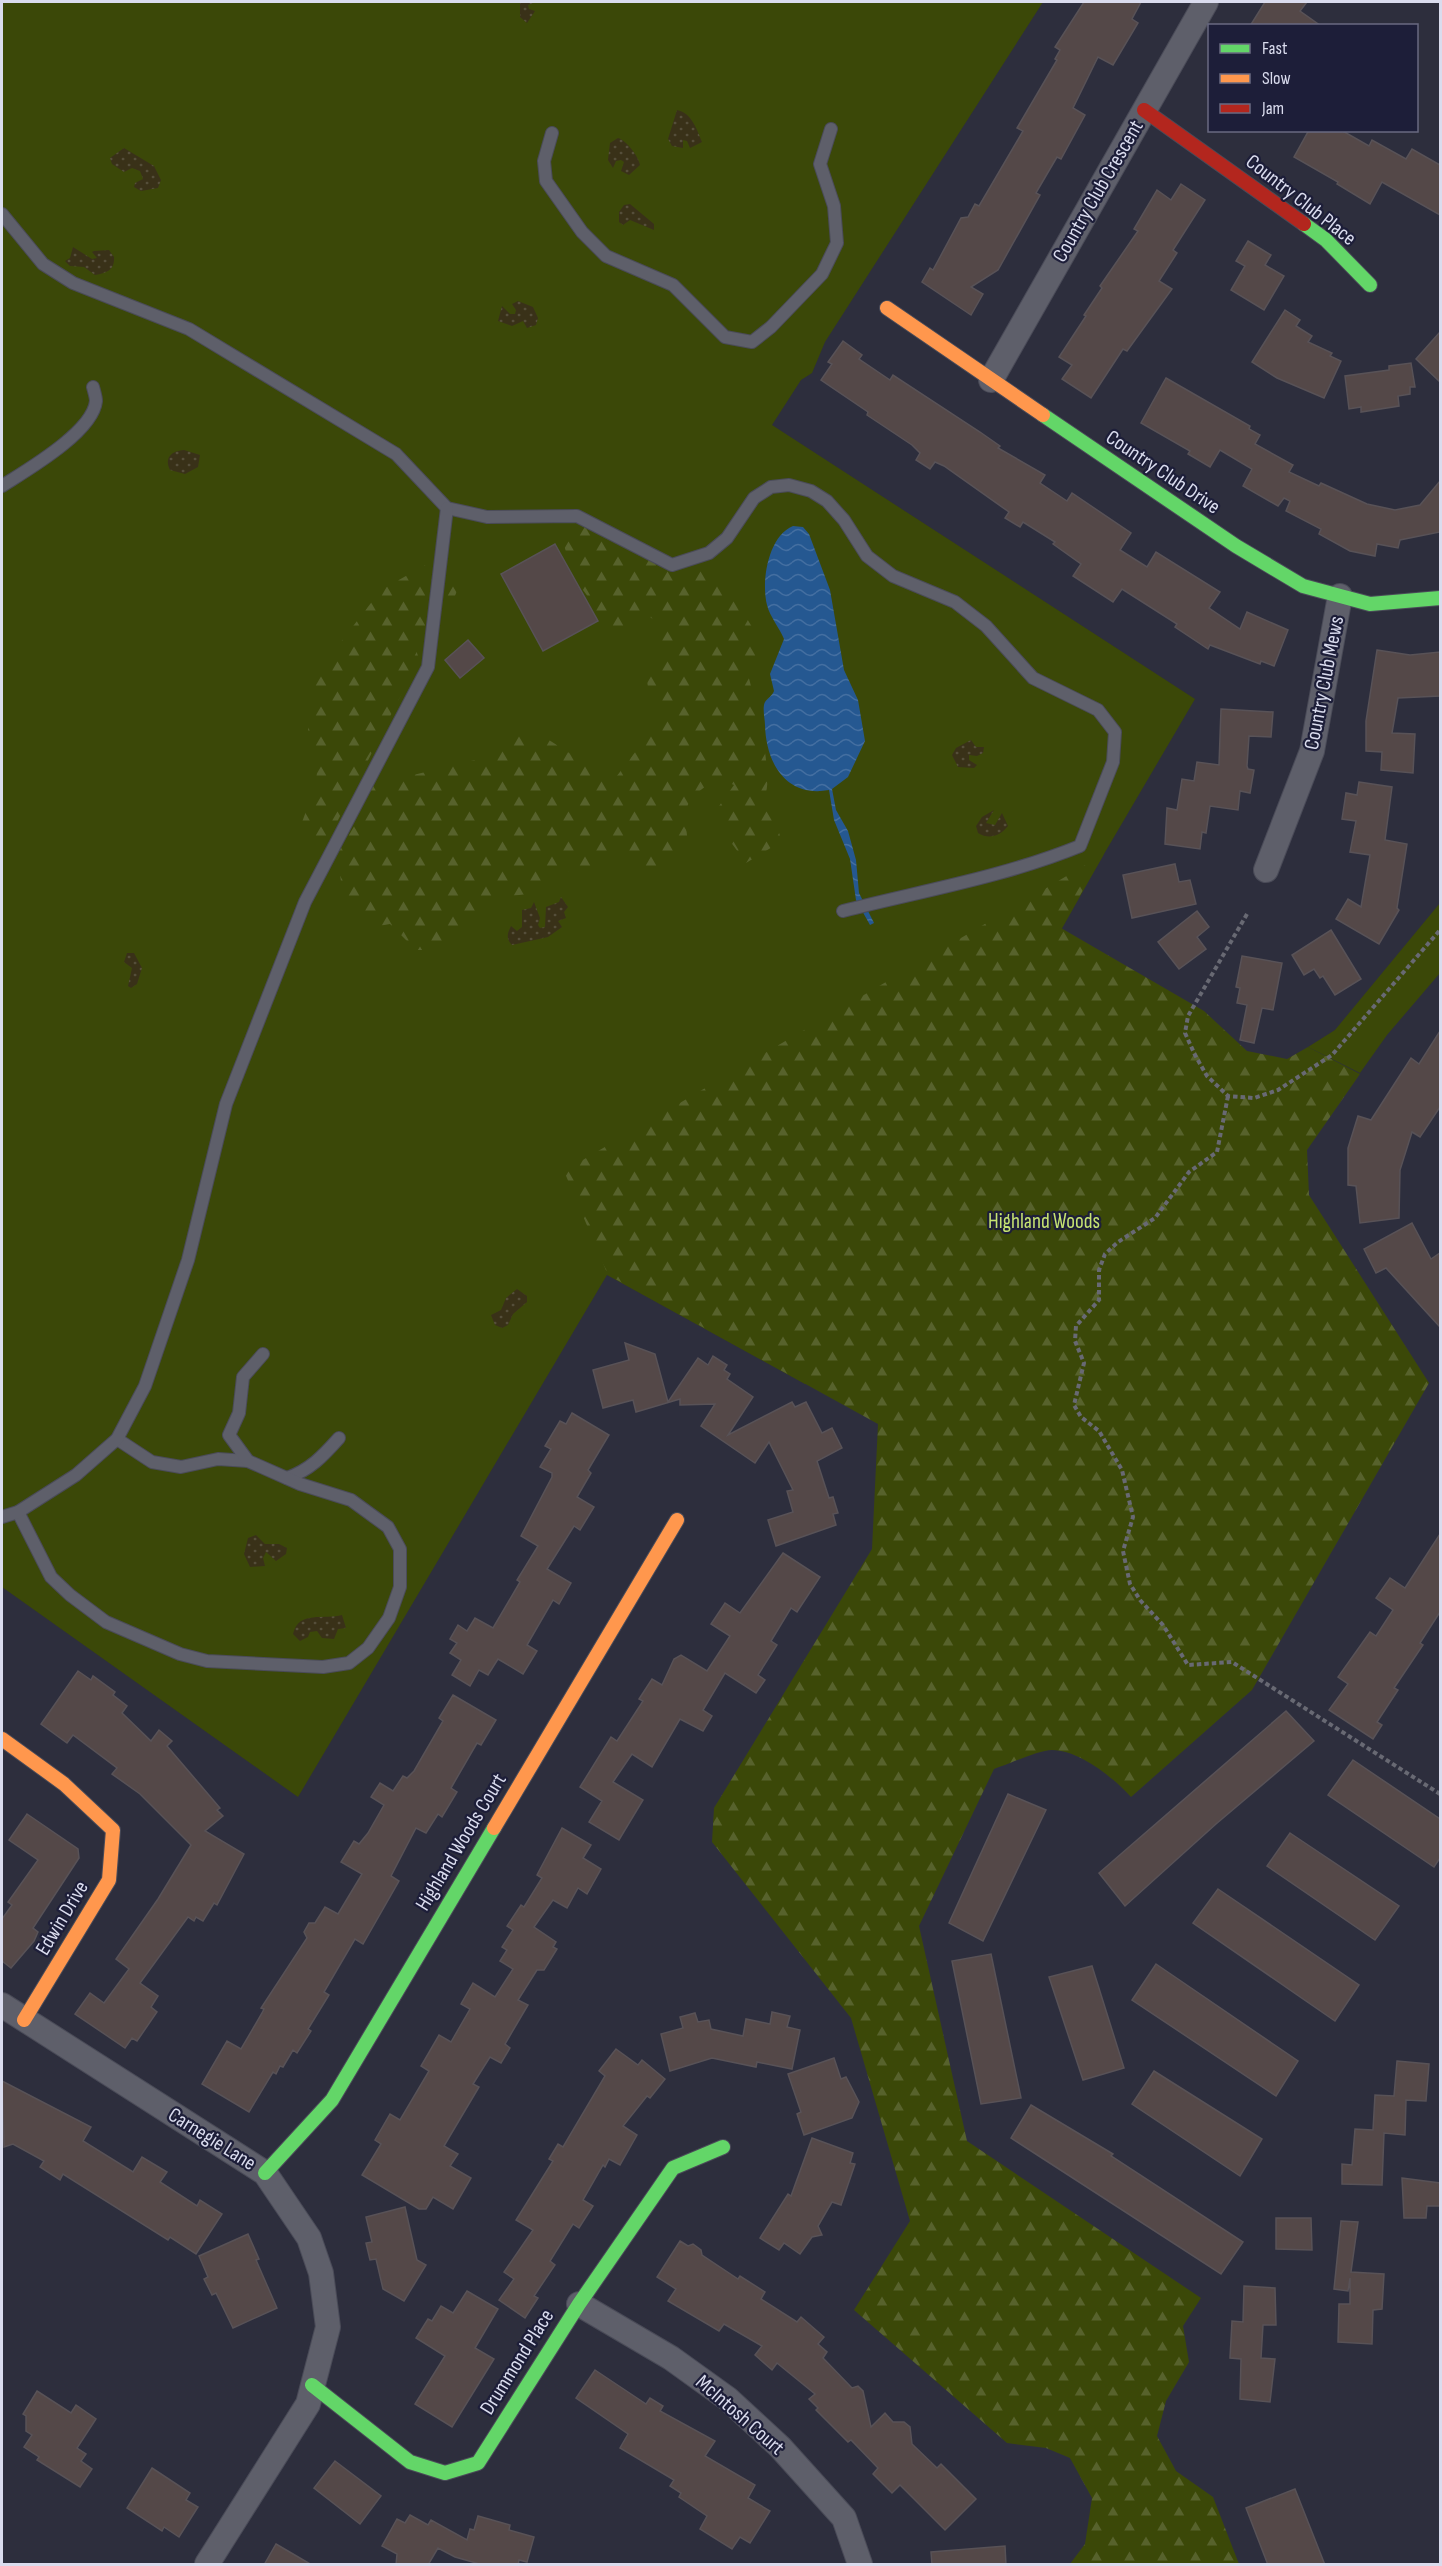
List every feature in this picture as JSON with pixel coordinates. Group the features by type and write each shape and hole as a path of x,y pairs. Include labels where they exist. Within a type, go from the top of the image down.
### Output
{"street":[{"name":"Country Club Crescent","path":"991,380 1206,2"},
{"name":"Country Club Place","path":"1144,110 1326,240 1370,285"},
{"name":"Country Club Drive","path":"887,308 1236,546 1304,586 1370,604 1440,598"},
{"name":"Country Club Mews","path":"1266,870 1312,751 1340,596"},
{"name":"Highland Woods Court","path":"265,2173 332,2100 677,1520"},
{"name":"Edwin Drive","path":"2,1739 64,1784 113,1830 109,1880 24,2020"},
{"name":"Carnegie Lane","path":"2,2005 265,2173 309,2238 321,2273 328,2327 308,2404 207,2565"},
{"name":"Drummond Place","path":"312,2385 411,2462 445,2473 478,2463 579,2304 673,2168 723,2147"},
{"name":"McIntosh Court","path":"579,2304 671,2358 728,2399 780,2447 844,2518 860,2565"}],"lane":[{"path":"552,133 544,162 546,180 582,232 606,256 673,285 724,337 752,342 771,327 822,274 837,243 834,206 820,164 831,129"},
{"path":"2,214 43,264 73,283 189,329 386,448 417,474 447,508 487,517 577,516 672,565 709,553 727,538 754,498 771,487 789,485 811,491 827,501 844,520 867,556 893,576 955,602 986,626 1033,678 1098,710 1115,732 1113,762 1080,846 1024,865 843,911"},
{"path":"2,486 42,460 82,428 96,402 93,387"},
{"path":"2,1517 18,1512 76,1475 117,1439 145,1386 188,1260 226,1104 305,902 428,667 447,508"},
{"path":"248,1461 229,1435 239,1413 243,1377 263,1354"},
{"path":"287,1478 303,1472 316,1463 339,1438"},
{"path":"18,1512 51,1577 87,1610 115,1626 180,1654 207,1661 323,1667 349,1664 368,1648 389,1618 400,1587 400,1549 388,1527 351,1500 287,1478 248,1461 218,1459 181,1467 152,1462 117,1439"}],"path":[{"path":"1247,914 1188,1016 1185,1033 1207,1076 1228,1096 1254,1098 1278,1090 1332,1055 1440,930"},
{"path":"1228,1096 1217,1152 1189,1172 1155,1218 1105,1254 1099,1270 1099,1300 1076,1326 1075,1341 1084,1363 1074,1405 1081,1417 1100,1431 1122,1470 1133,1517 1123,1551 1130,1584 1140,1600 1163,1625 1188,1665 1232,1662 1440,1794"}],"green space":[{"path":"2,2 1043,2 825,342 812,373 801,380 772,425 1195,699 1104,854 805,1384 607,1275 298,1797 2,1587"},
{"path":"565,520 574,520 657,563 700,561 726,598 731,592 767,652 748,675 765,755 767,785 765,795 782,841 746,863 712,816 734,785 718,778 699,791 689,803 686,810 688,842 650,874 617,850 591,872 558,871 528,894 492,898 465,936 445,950 416,950 390,924 373,927 350,912 343,895 337,855 372,785 475,760 512,734 549,740 613,781 663,716 650,699 647,681 657,662 657,622 647,615 640,614 620,631 608,629 598,621 592,602 574,578 560,532"},
{"path":"429,563 455,572 458,582 457,591 445,611 415,647 419,659 328,840 322,843 315,841 304,832 301,825 316,784 318,756 308,731 313,678 381,590"},
{"name":"Highland Woods","path":"1104,854 1061,928 1204,1011 1247,1051 1287,1059 1308,1047 1360,1074 1307,1150 1309,1195 1429,1383 1252,1690 1131,1797 1095,1766 1062,1751 1040,1752 994,1769 919,1926 967,2141 1201,2298 1183,2326 1189,2362 1166,2401 1157,2436 1176,2471 1213,2497 1239,2564 1070,2564 1085,2544 1092,2498 1070,2458 1046,2448 1007,2443 854,2310 910,2221 851,2018 712,1842 714,1808 872,1549 878,1424 608,1275 564,1171"},
{"path":"1440,903 1440,973 1387,1035 1360,1073 1308,1047 1335,1030"}],"sand":[{"path":"520,2 536,2 528,5 529,9 535,11 527,23 520,17"},
{"path":"677,110 690,118 702,142 690,148 687,141 683,140 683,148 672,146 668,139"},
{"path":"618,138 635,153 640,165 629,175 621,171 624,162 616,161 613,168 608,160 610,143"},
{"path":"124,148 154,166 161,180 158,188 141,191 134,187 135,183 143,179 140,171 132,168 124,172 112,164 110,158"},
{"path":"630,204 654,224 654,230 630,220 623,225 619,222 619,212 624,205"},
{"path":"73,247 92,259 97,258 92,252 109,250 114,257 112,268 95,275 84,267 70,266 65,261 70,258"},
{"path":"518,301 533,307 538,318 536,325 527,328 523,321 512,326 498,321 502,306 510,314 515,314 516,310 512,304"},
{"path":"184,450 200,455 198,467 185,474 170,470 168,459 170,456"},
{"path":"971,740 976,747 984,747 983,753 977,756 969,755 969,760 977,765 974,768 958,767 952,755 956,748"},
{"path":"994,810 986,823 995,825 1002,813 1008,826 994,836 978,833 976,826 982,817"},
{"path":"561,897 568,907 564,912 566,918 558,921 562,927 548,937 512,945 510,943 508,938 511,926 517,931 522,927 522,910 531,908 534,902 540,918 538,925 540,928 545,927 546,907 559,902"},
{"path":"127,953 134,953 142,968 137,984 131,988 128,986 132,968 124,962"},
{"path":"517,1289 527,1296 527,1302 513,1314 508,1325 502,1328 495,1325 491,1315 501,1310 506,1298"},
{"path":"256,1535 265,1544 279,1544 287,1548 286,1554 276,1561 266,1552 263,1558 265,1566 250,1567 244,1554 248,1538"},
{"path":"342,1615 346,1628 338,1629 334,1639 322,1638 317,1631 310,1632 308,1637 300,1641 293,1634 296,1626 306,1619"}],"water":[{"path":"793,526 803,527 809,534 830,590 844,670 858,700 865,741 848,777 832,789 836,810 848,831 856,860 859,893 874,923 870,925 856,900 850,859 834,820 829,790 801,789 790,783 774,764 766,739 764,704 774,691 770,674 784,639 767,605 766,573 772,549 784,531"}],"building":[{"path":"1084,2 1141,2 1132,19 1138,23 1113,65 1098,57 1073,108 1085,115 1061,159 1057,157 1036,193 1040,195 998,270 971,287 983,294 971,315 922,282 930,268 933,270 961,218 968,217 975,204 979,206 1023,131 1017,128 1057,60 1055,59 1060,50 1055,47"},
{"path":"1265,2 1307,2 1300,11 1318,24 1251,24"},
{"path":"1308,132 1344,132 1369,146 1372,140 1406,159 1412,149 1440,165 1440,215 1382,182 1370,204 1337,184 1338,182 1294,157"},
{"path":"1181,184 1205,200 1173,250 1177,253 1159,281 1172,289 1127,351 1123,349 1091,398 1062,379 1072,365 1059,357 1086,316 1084,315 1102,288 1100,286 1138,231 1134,229 1157,190 1171,200"},
{"path":"1248,241 1271,255 1265,265 1284,276 1264,310 1231,290 1245,266 1236,261"},
{"path":"1285,310 1300,320 1296,326 1312,336 1308,342 1332,353 1330,356 1341,361 1324,398 1277,378 1252,362"},
{"path":"1440,332 1440,382 1416,359"},
{"path":"843,341 862,355 859,359 890,380 893,375 980,432 1000,446 998,448 1045,475 1040,483 1067,501 1072,493 1131,533 1120,550 1147,567 1156,552 1220,592 1209,608 1240,629 1247,612 1288,630 1274,666 1261,661 1260,664 1210,645 1208,649 1175,627 1177,624 1122,589 1113,602 1073,576 1081,564 1053,544 1055,542 1023,522 1020,527 1005,518 1009,512 944,466 935,462 930,469 916,460 920,453 912,445 821,380 832,364 828,362"},
{"path":"1411,363 1415,387 1410,387 1410,394 1398,396 1399,406 1361,412 1361,407 1349,409 1345,376 1389,370 1389,366"},
{"path":"1166,378 1250,426 1249,429 1260,435 1255,444 1293,465 1289,472 1319,486 1321,483 1367,504 1395,510 1420,505 1440,481 1440,532 1400,540 1398,548 1377,544 1375,556 1350,551 1319,534 1321,529 1286,511 1290,501 1284,498 1278,506 1243,486 1252,469 1220,450 1210,467 1188,454 1190,451 1141,423"},
{"path":"555,544 598,621 543,651 501,574"},
{"path":"468,640 484,658 460,678 445,660"},
{"path":"1377,650 1410,655 1440,652 1440,696 1398,698 1392,733 1415,734 1413,773 1381,770 1382,752 1366,751 1366,721"},
{"path":"1221,709 1273,712 1271,737 1249,736 1247,766 1248,769 1254,770 1250,793 1240,791 1238,810 1210,806 1206,833 1202,832 1200,849 1165,844 1167,808 1177,810 1182,779 1194,781 1197,762 1219,765"},
{"path":"1359,782 1392,787 1385,840 1407,844 1397,908 1399,910 1379,944 1336,919 1348,899 1361,907 1370,855 1350,852 1356,821 1342,819 1346,793 1357,795"},
{"path":"1175,864 1179,882 1190,880 1196,904 1132,918 1123,875"},
{"path":"1197,911 1209,927 1197,937 1206,949 1179,969 1158,942"},
{"path":"1331,930 1361,979 1335,995 1323,976 1320,978 1314,969 1304,975 1292,955"},
{"path":"1242,956 1282,963 1273,1010 1262,1008 1254,1043 1240,1040 1247,1005 1237,1003 1240,988 1236,987"},
{"path":"1440,1031 1440,1107 1420,1137 1412,1132 1400,1170 1399,1218 1360,1223 1356,1186 1348,1185 1348,1148 1358,1116 1371,1120 1411,1058 1419,1064"},
{"path":"1412,1223 1431,1259 1440,1253 1440,1327 1386,1268 1376,1273 1364,1249"},
{"path":"625,1343 655,1354 668,1402 698,1358 708,1365 713,1356 727,1365 724,1370 730,1374 727,1379 753,1397 728,1435 792,1402 795,1407 806,1402 822,1433 832,1428 842,1448 817,1461 829,1498 833,1497 838,1513 833,1514 836,1525 776,1546 768,1520 793,1512 787,1491 793,1490 769,1442 755,1463 701,1426 715,1404 680,1405 680,1399 636,1412 633,1400 603,1408 593,1370 629,1360"},
{"path":"572,1413 609,1435 588,1470 591,1473 577,1497 594,1507 580,1530 574,1526 547,1569 571,1583 559,1604 553,1600 527,1645 537,1651 523,1674 498,1659 488,1675 479,1670 470,1686 452,1675 461,1660 450,1653 457,1643 450,1639 458,1625 467,1631 475,1618 493,1628 520,1582 517,1580 538,1546 521,1536 552,1477 552,1473 540,1467 551,1449 545,1446 560,1421 566,1424"},
{"path":"1440,1534 1440,1612 1420,1643 1423,1645 1394,1688 1398,1690 1377,1722 1382,1725 1373,1739 1329,1710 1348,1684 1338,1677 1370,1632 1376,1636 1393,1610 1376,1598 1390,1578 1405,1588"},
{"path":"783,1553 820,1577 797,1612 791,1608 771,1641 777,1645 758,1675 765,1680 756,1693 725,1673 703,1710 712,1716 703,1731 680,1719 652,1767 632,1754 613,1782 643,1800 619,1840 589,1822 602,1801 580,1787 611,1737 617,1741 643,1701 639,1699 652,1679 662,1685 674,1659 681,1655 707,1671 730,1636 711,1624 725,1603 740,1613"},
{"path":"78,1671 91,1680 93,1676 115,1692 113,1695 127,1706 122,1713 151,1741 159,1730 172,1741 167,1746 220,1808 217,1810 223,1816 205,1831 244,1854 217,1905 214,1903 203,1921 196,1917 194,1921 188,1917 140,1983 158,1996 151,2007 157,2012 137,2041 132,2038 125,2048 75,2014 90,1993 104,2003 129,1969 116,1959 158,1899 191,1845 140,1794 112,1774 117,1768 73,1735 67,1743 41,1724"},
{"path":"453,1695 496,1720 481,1745 477,1743 451,1788 457,1792 442,1817 438,1814 426,1833 416,1828 391,1876 399,1881 363,1944 355,1939 324,1992 329,1995 308,2029 311,2031 297,2053 293,2050 283,2067 280,2066 276,2074 273,2072 249,2112 202,2084 227,2041 241,2049 264,2009 261,2008 307,1938 304,1932 309,1923 315,1923 325,1907 338,1914 362,1874 341,1862 354,1841 359,1844 368,1833 384,1805 371,1797 380,1783 393,1791 403,1776 407,1778 414,1771 443,1721 439,1718"},
{"path":"1286,1711 1314,1741 1216,1824 1125,1906 1099,1873"},
{"path":"1353,1760 1440,1819 1440,1858 1434,1867 1328,1795"},
{"path":"1008,1794 1046,1810 983,1941 949,1923"},
{"path":"27,1814 78,1849 79,1858 33,1928 38,1932 34,1941 11,1968 2,1961 2,1919 12,1905 8,1902 38,1860 9,1840"},
{"path":"562,1828 591,1845 583,1858 601,1869 587,1894 578,1888 567,1908 553,1900 534,1927 556,1942 553,1947 557,1949 544,1970 537,1970 518,2000 528,2005 505,2044 510,2048 501,2063 490,2057 473,2084 479,2087 444,2146 458,2154 450,2166 471,2178 453,2209 433,2197 426,2209 419,2209 362,2175 381,2144 375,2140 390,2114 400,2120 429,2071 421,2066 439,2035 451,2042 470,2009 461,2004 473,1983 495,1997 513,1969 500,1961 507,1950 502,1947 513,1930 507,1926 521,1905 524,1907 542,1878 537,1875"},
{"path":"1290,1833 1399,1906 1375,1940 1267,1866"},
{"path":"1218,1889 1359,1985 1335,2021 1193,1923"},
{"path":"991,1954 1021,2098 981,2104 952,1961"},
{"path":"1156,1964 1298,2061 1276,2096 1132,2000"},
{"path":"1092,1966 1124,2068 1083,2080 1049,1977"},
{"path":"772,2012 790,2016 787,2027 800,2030 792,2069 757,2062 756,2067 712,2058 670,2071 661,2034 683,2028 680,2017 695,2013 698,2022 709,2020 711,2029 743,2036 746,2019 770,2024"},
{"path":"616,2049 638,2065 642,2060 665,2079 650,2098 647,2096 623,2126 637,2135 620,2165 609,2159 605,2167 603,2165 583,2200 593,2206 579,2228 573,2224 550,2261 555,2265 534,2296 538,2298 525,2318 499,2300 514,2279 504,2272 533,2230 516,2220 553,2161 549,2159 558,2144 563,2147 605,2076 599,2071"},
{"path":"834,2058 841,2079 846,2077 859,2102 852,2118 804,2135 797,2114 801,2112 788,2074"},
{"path":"1397,2061 1429,2064 1426,2101 1406,2100 1405,2135 1384,2133 1382,2185 1342,2184 1342,2164 1352,2165 1355,2129 1373,2130 1375,2095 1394,2096"},
{"path":"1154,2071 1262,2139 1240,2176 1132,2104"},
{"path":"2,2081 91,2127 83,2141 133,2172 142,2157 167,2172 160,2182 197,2206 200,2200 222,2214 196,2254 170,2237 168,2240 63,2174 60,2180 40,2167 44,2161 13,2144 4,2147"},
{"path":"1031,2105 1113,2154 1111,2156 1243,2242 1221,2274 1011,2138"},
{"path":"812,2138 853,2153 850,2163 855,2164 841,2205 832,2202 818,2226 822,2235 812,2237 800,2254 784,2243 779,2250 760,2238 788,2194 791,2196"},
{"path":"1402,2178 1440,2183 1440,2206 1427,2206 1426,2218 1404,2218"},
{"path":"405,2207 417,2260 426,2265 404,2301 383,2289 376,2259 370,2260 366,2243 372,2242 366,2217"},
{"path":"1276,2218 1311,2218 1312,2250 1276,2249"},
{"path":"1341,2221 1358,2222 1351,2272 1384,2274 1382,2309 1373,2310 1372,2344 1338,2342 1339,2304 1350,2304 1350,2278 1348,2291 1334,2289"},
{"path":"248,2234 259,2259 256,2260 277,2308 233,2328 216,2293 212,2295 204,2279 208,2277 199,2256"},
{"path":"680,2241 688,2246 693,2244 701,2250 702,2255 738,2279 740,2276 765,2292 761,2299 797,2322 801,2317 824,2337 818,2344 827,2352 823,2358 852,2388 858,2386 863,2391 871,2427 885,2413 893,2422 904,2422 910,2427 912,2444 937,2468 941,2464 976,2499 945,2530 900,2485 892,2493 873,2474 878,2468 851,2440 848,2442 816,2410 818,2408 809,2399 815,2394 777,2363 772,2370 755,2355 762,2346 724,2324 719,2331 668,2301 676,2289 657,2277"},
{"path":"1244,2286 1275,2288 1276,2325 1263,2325 1261,2358 1275,2359 1270,2402 1240,2399 1241,2359 1230,2358 1232,2321 1243,2322"},
{"path":"467,2291 498,2309 475,2348 494,2359 452,2427 415,2404 445,2356 416,2338 428,2319 432,2321 441,2306 453,2313"},
{"path":"595,2370 646,2404 650,2398 663,2406 660,2411 715,2441 705,2456 755,2485 748,2498 770,2511 750,2543 740,2537 732,2549 700,2529 707,2516 679,2497 681,2493 670,2486 674,2480 620,2448 628,2434 576,2398"},
{"path":"37,2391 71,2413 76,2405 96,2419 77,2448 86,2454 81,2461 92,2469 80,2487 37,2460 39,2457 24,2447 32,2435 26,2431 26,2416 23,2414"},
{"path":"335,2461 381,2496 360,2524 314,2488"},
{"path":"152,2468 190,2493 186,2500 198,2507 179,2537 164,2527 162,2531 127,2508"},
{"path":"1295,2489 1325,2565 1268,2565 1246,2508"},
{"path":"410,2515 428,2525 431,2520 467,2540 470,2529 474,2530 478,2516 510,2525 509,2530 534,2537 527,2562 519,2560 518,2565 483,2565 455,2557 438,2548 428,2565 396,2565 397,2554 382,2546 397,2519 405,2523"},
{"path":"276,2544 312,2565 264,2565"},
{"path":"1005,2546 1006,2565 932,2565 931,2552"}],"traffic: fast":[{"path":"1304,224 1326,240 1370,285"},
{"path":"1043,415 1236,546 1303,586 1370,604 1440,598"},
{"path":"265,2173 332,2100 494,1828"},
{"path":"312,2385 410,2462 445,2473 478,2463 579,2304 673,2168 723,2147"}],"traffic: slow":[{"path":"887,308 1043,415"},
{"path":"494,1828 677,1520"},
{"path":"2,1739 64,1784 113,1830 109,1880 24,2020"}],"traffic: jam":[{"path":"1144,110 1304,224"}]}
